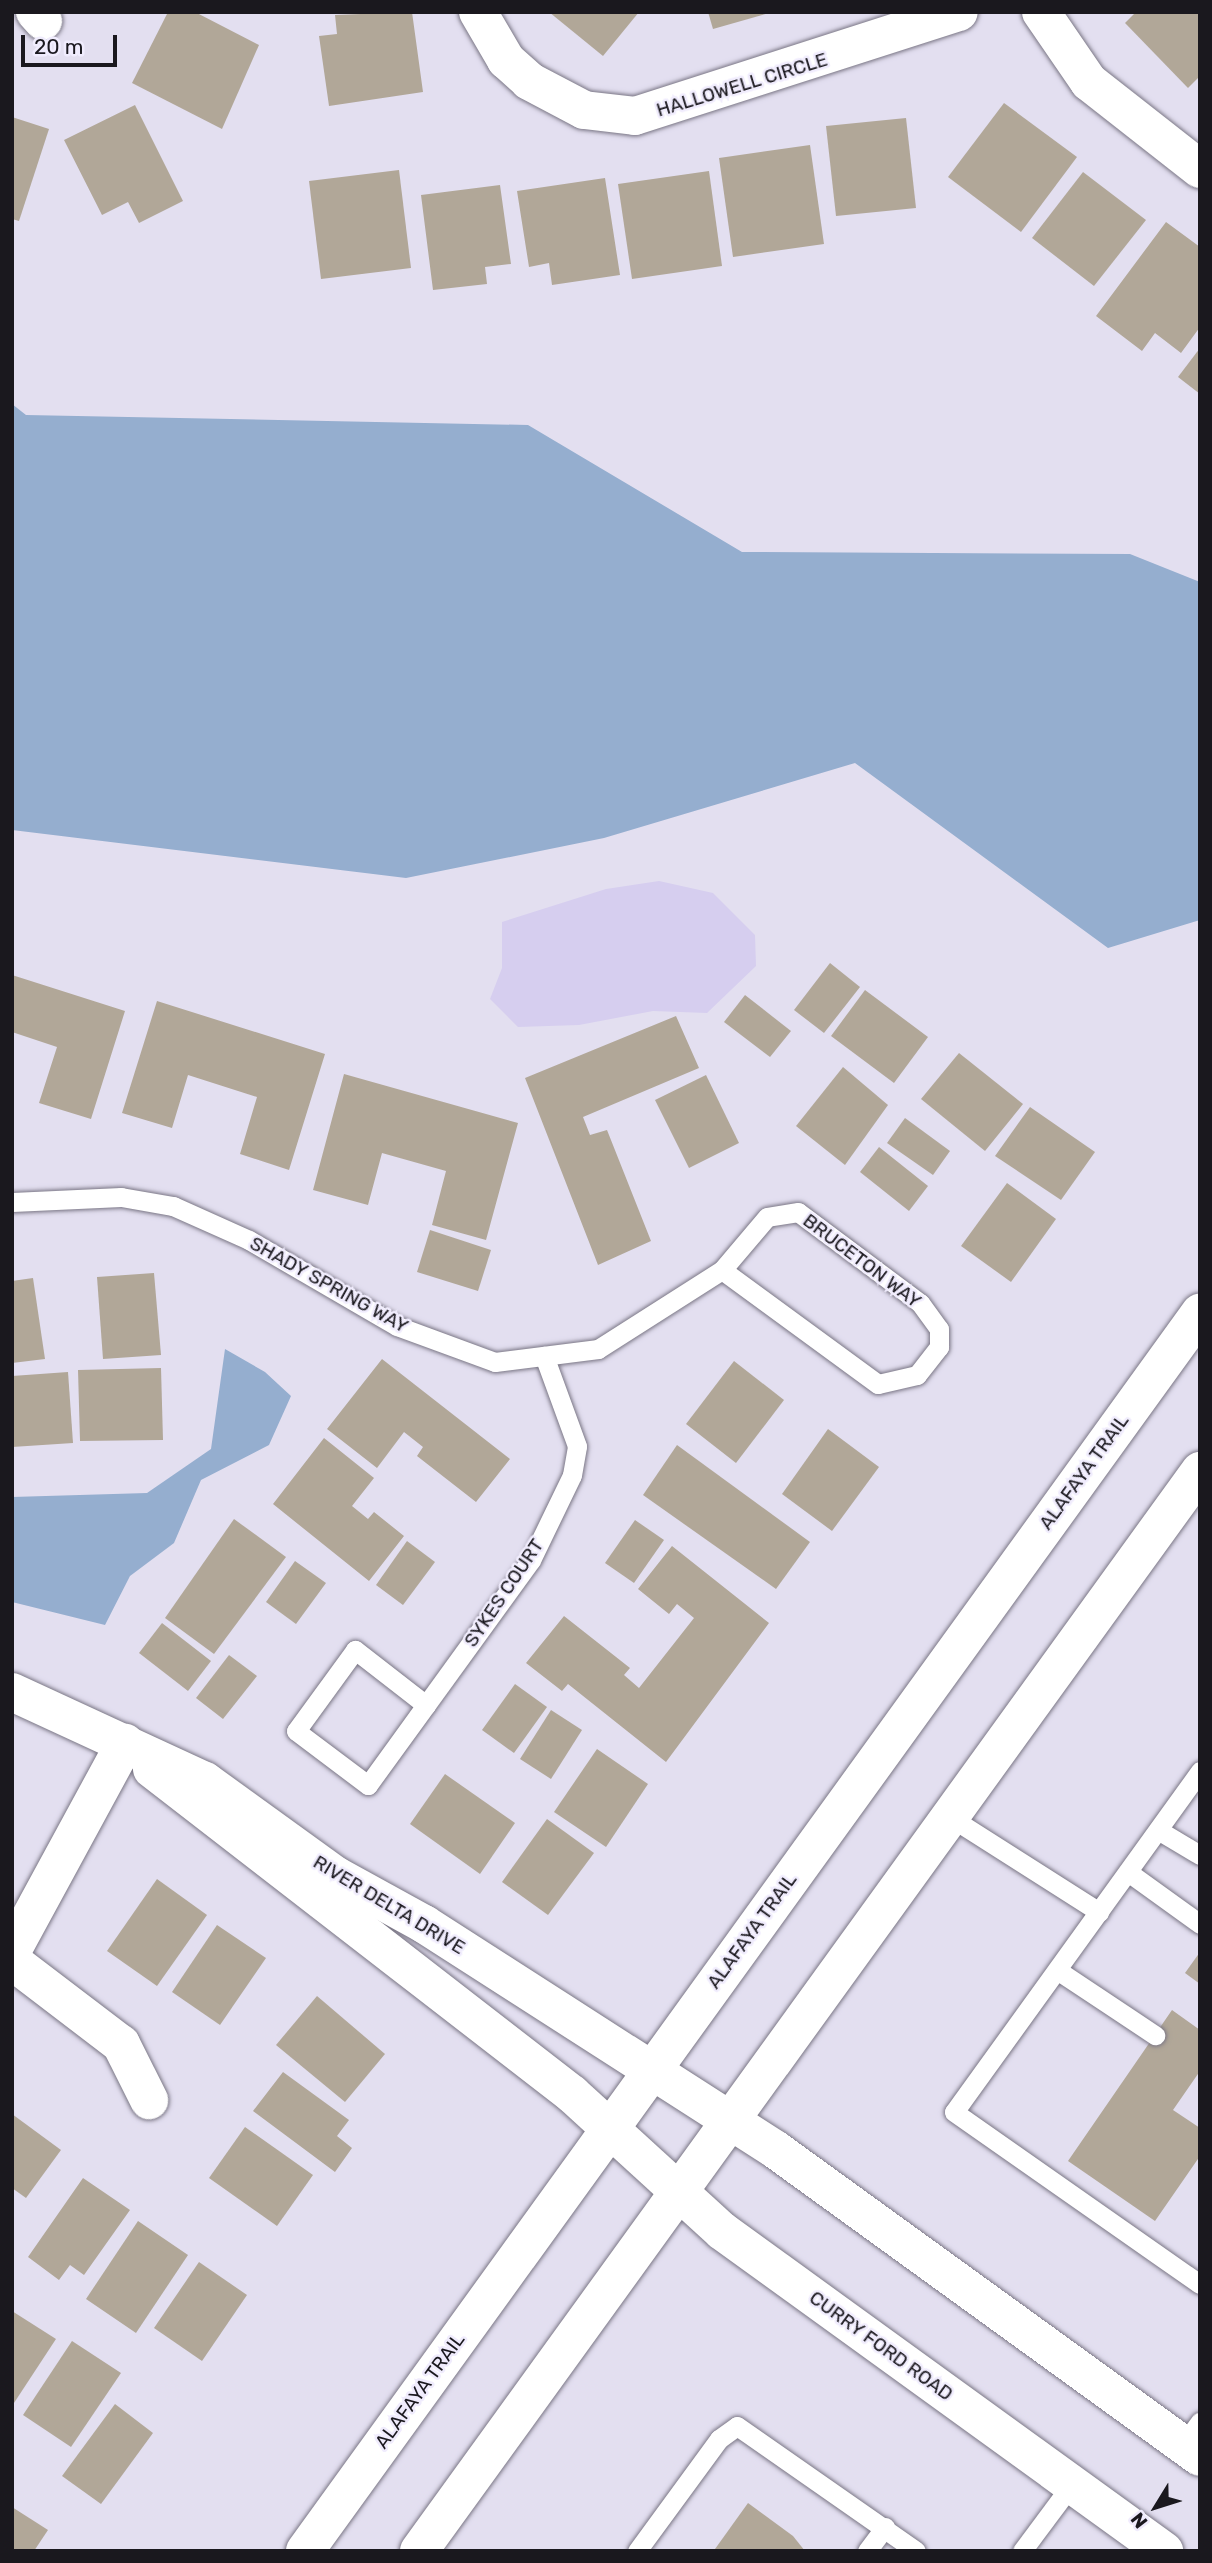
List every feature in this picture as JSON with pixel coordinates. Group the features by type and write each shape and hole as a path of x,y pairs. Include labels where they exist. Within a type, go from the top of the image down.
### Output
{"street":[{"name":"HALLOWELL CIRCLE","path":"478,12 506,60 529,81 584,110 635,116 959,12"},
{"path":"1041,12 1071,62 1102,95 1200,169"},
{"name":"ALAFAYA TRAIL","path":"305,2551 1200,1312"},
{"path":"419,2551 1200,1471"},
{"name":"RIVER DELTA DRIVE","path":"12,1692 205,1781 335,1875 424,1924 651,2070"},
{"path":"12,1951 125,1743"},
{"name":"RIVER DELTA DRIVE","path":"125,1743 188,1802 609,2128"},
{"path":"12,1961 121,2044 149,2099"},
{"path":"651,2070 732,2121 1194,2442"},
{"name":"CURRY FORD ROAD","path":"609,2128 722,2231 1164,2551"}],"lane":[{"name":"SHADY SPRING WAY","path":"12,1202 121,1197 173,1206 248,1240 397,1326 495,1362 598,1349 716,1273"},
{"name":"BRUCETON WAY","path":"798,1212 920,1303 939,1329 939,1347 917,1375 878,1384 716,1273 767,1217 798,1212"},
{"name":"SYKES COURT","path":"426,1705 355,1650 296,1731 368,1786 531,1560 572,1475 577,1446 572,1417 544,1356"},
{"path":"1200,1771 954,2112 1200,2284"},
{"path":"950,1817 1099,1912"},
{"path":"1158,1830 1200,1855"},
{"path":"1128,1872 1200,1924"},
{"path":"1057,1970 1155,2035"},
{"path":"637,2551 719,2438 737,2426 916,2551"},
{"path":"1023,2551 1072,2484"},
{"path":"867,2551 885,2527"}],"shaded area":[{"path":"659,881 713,893 755,935 756,966 707,1013 653,1011 579,1025 518,1027 490,999 502,968 502,922 606,889"}],"water":[{"path":"12,404 26,415 528,425 742,552 1130,554 1200,582 1200,920 1108,948 855,763 604,838 406,878 12,830"},
{"path":"225,1349 265,1372 291,1396 269,1445 201,1480 174,1543 130,1576 105,1625 12,1602 12,1497 147,1493 211,1449"}],"building":[{"path":"168,12 195,12 259,45 222,129 132,83"},
{"path":"412,12 423,92 329,106 319,36 337,34 335,15"},
{"path":"549,12 639,12 603,56"},
{"path":"708,12 769,12 769,13 713,29"},
{"path":"1136,12 1200,12 1200,76 1188,88 1125,23"},
{"path":"1004,103 1077,157 1021,232 948,177"},
{"path":"135,105 183,201 139,223 128,202 102,215 64,140"},
{"path":"12,117 49,129 19,221 12,219"},
{"path":"906,118 916,208 836,216 826,126"},
{"path":"810,145 824,244 733,257 719,158"},
{"path":"399,170 411,268 321,279 309,181"},
{"path":"709,171 722,266 632,279 618,184"},
{"path":"1083,172 1146,220 1094,286 1032,238"},
{"path":"605,178 620,275 552,285 549,263 529,267 517,191"},
{"path":"500,185 511,264 485,267 487,284 433,290 421,195"},
{"path":"1166,222 1200,247 1200,327 1181,353 1155,333 1142,351 1096,316"},
{"path":"1200,348 1200,394 1178,377"},
{"path":"830,963 860,987 824,1033 794,1010"},
{"path":"12,975 125,1011 91,1119 39,1103 57,1047 12,1032"},
{"path":"865,990 928,1037 894,1083 831,1036"},
{"path":"745,995 791,1031 770,1057 724,1022"},
{"path":"157,1001 325,1054 289,1170 240,1154 257,1097 188,1075 172,1128 122,1113"},
{"path":"676,1016 699,1068 583,1117 590,1135 607,1130 651,1241 598,1265 525,1078"},
{"path":"959,1053 1023,1104 985,1151 921,1099"},
{"path":"843,1067 888,1105 845,1165 796,1126"},
{"path":"344,1074 518,1123 486,1240 432,1225 446,1171 382,1153 368,1205 313,1190"},
{"path":"706,1075 739,1143 689,1168 655,1100"},
{"path":"1030,1107 1095,1152 1061,1200 995,1156"},
{"path":"905,1118 950,1151 933,1175 887,1143"},
{"path":"879,1147 928,1186 909,1211 860,1172"},
{"path":"1007,1183 1056,1219 1011,1282 961,1246"},
{"path":"430,1230 491,1250 478,1291 417,1272"},
{"path":"154,1273 161,1355 103,1359 97,1277"},
{"path":"33,1278 45,1359 12,1363 12,1281"},
{"path":"382,1359 510,1459 476,1502 417,1456 423,1447 404,1432 377,1468 327,1429"},
{"path":"734,1361 784,1400 736,1463 686,1424"},
{"path":"161,1368 163,1440 80,1441 78,1370"},
{"path":"68,1372 73,1443 12,1447 12,1376"},
{"path":"828,1429 879,1467 832,1531 782,1494"},
{"path":"324,1438 374,1478 352,1506 368,1519 374,1512 404,1536 369,1581 273,1504"},
{"path":"677,1445 810,1542 776,1589 643,1495"},
{"path":"234,1519 286,1557 214,1654 165,1618"},
{"path":"635,1520 664,1540 634,1583 605,1563"},
{"path":"407,1541 435,1562 403,1605 376,1585"},
{"path":"672,1546 769,1623 666,1762 568,1684 562,1691 526,1663 564,1616 630,1668 624,1675 639,1688 694,1618 677,1604 669,1614 638,1589"},
{"path":"295,1561 326,1583 296,1624 266,1602"},
{"path":"162,1623 211,1661 188,1691 139,1653"},
{"path":"229,1655 257,1676 223,1719 196,1698"},
{"path":"515,1684 547,1707 514,1753 482,1730"},
{"path":"551,1710 582,1730 551,1779 520,1759"},
{"path":"597,1749 648,1784 606,1847 554,1812"},
{"path":"445,1774 515,1823 480,1874 410,1824"},
{"path":"547,1819 594,1853 548,1915 502,1882"},
{"path":"157,1879 207,1915 157,1986 107,1951"},
{"path":"217,1925 266,1958 220,2025 172,1992"},
{"path":"1200,1952 1200,1984 1185,1973"},
{"path":"317,1996 385,2054 345,2102 276,2045"},
{"path":"1172,2010 1200,2030 1200,2071 1173,2110 1200,2128 1200,2156 1155,2221 1068,2161"},
{"path":"283,2072 349,2120 337,2136 352,2148 335,2172 253,2111"},
{"path":"12,2114 61,2150 26,2198 12,2188"},
{"path":"245,2127 313,2175 277,2226 209,2178"},
{"path":"83,2178 130,2210 84,2275 70,2265 59,2280 28,2257"},
{"path":"138,2221 188,2255 136,2333 86,2299"},
{"path":"199,2262 247,2295 202,2361 154,2328"},
{"path":"12,2311 56,2339 12,2406"},
{"path":"72,2341 121,2373 71,2447 23,2415"},
{"path":"115,2404 153,2433 101,2504 62,2476"},
{"path":"748,2503 793,2536 805,2551 715,2549"},
{"path":"12,2507 48,2530 34,2551 12,2551"}]}
